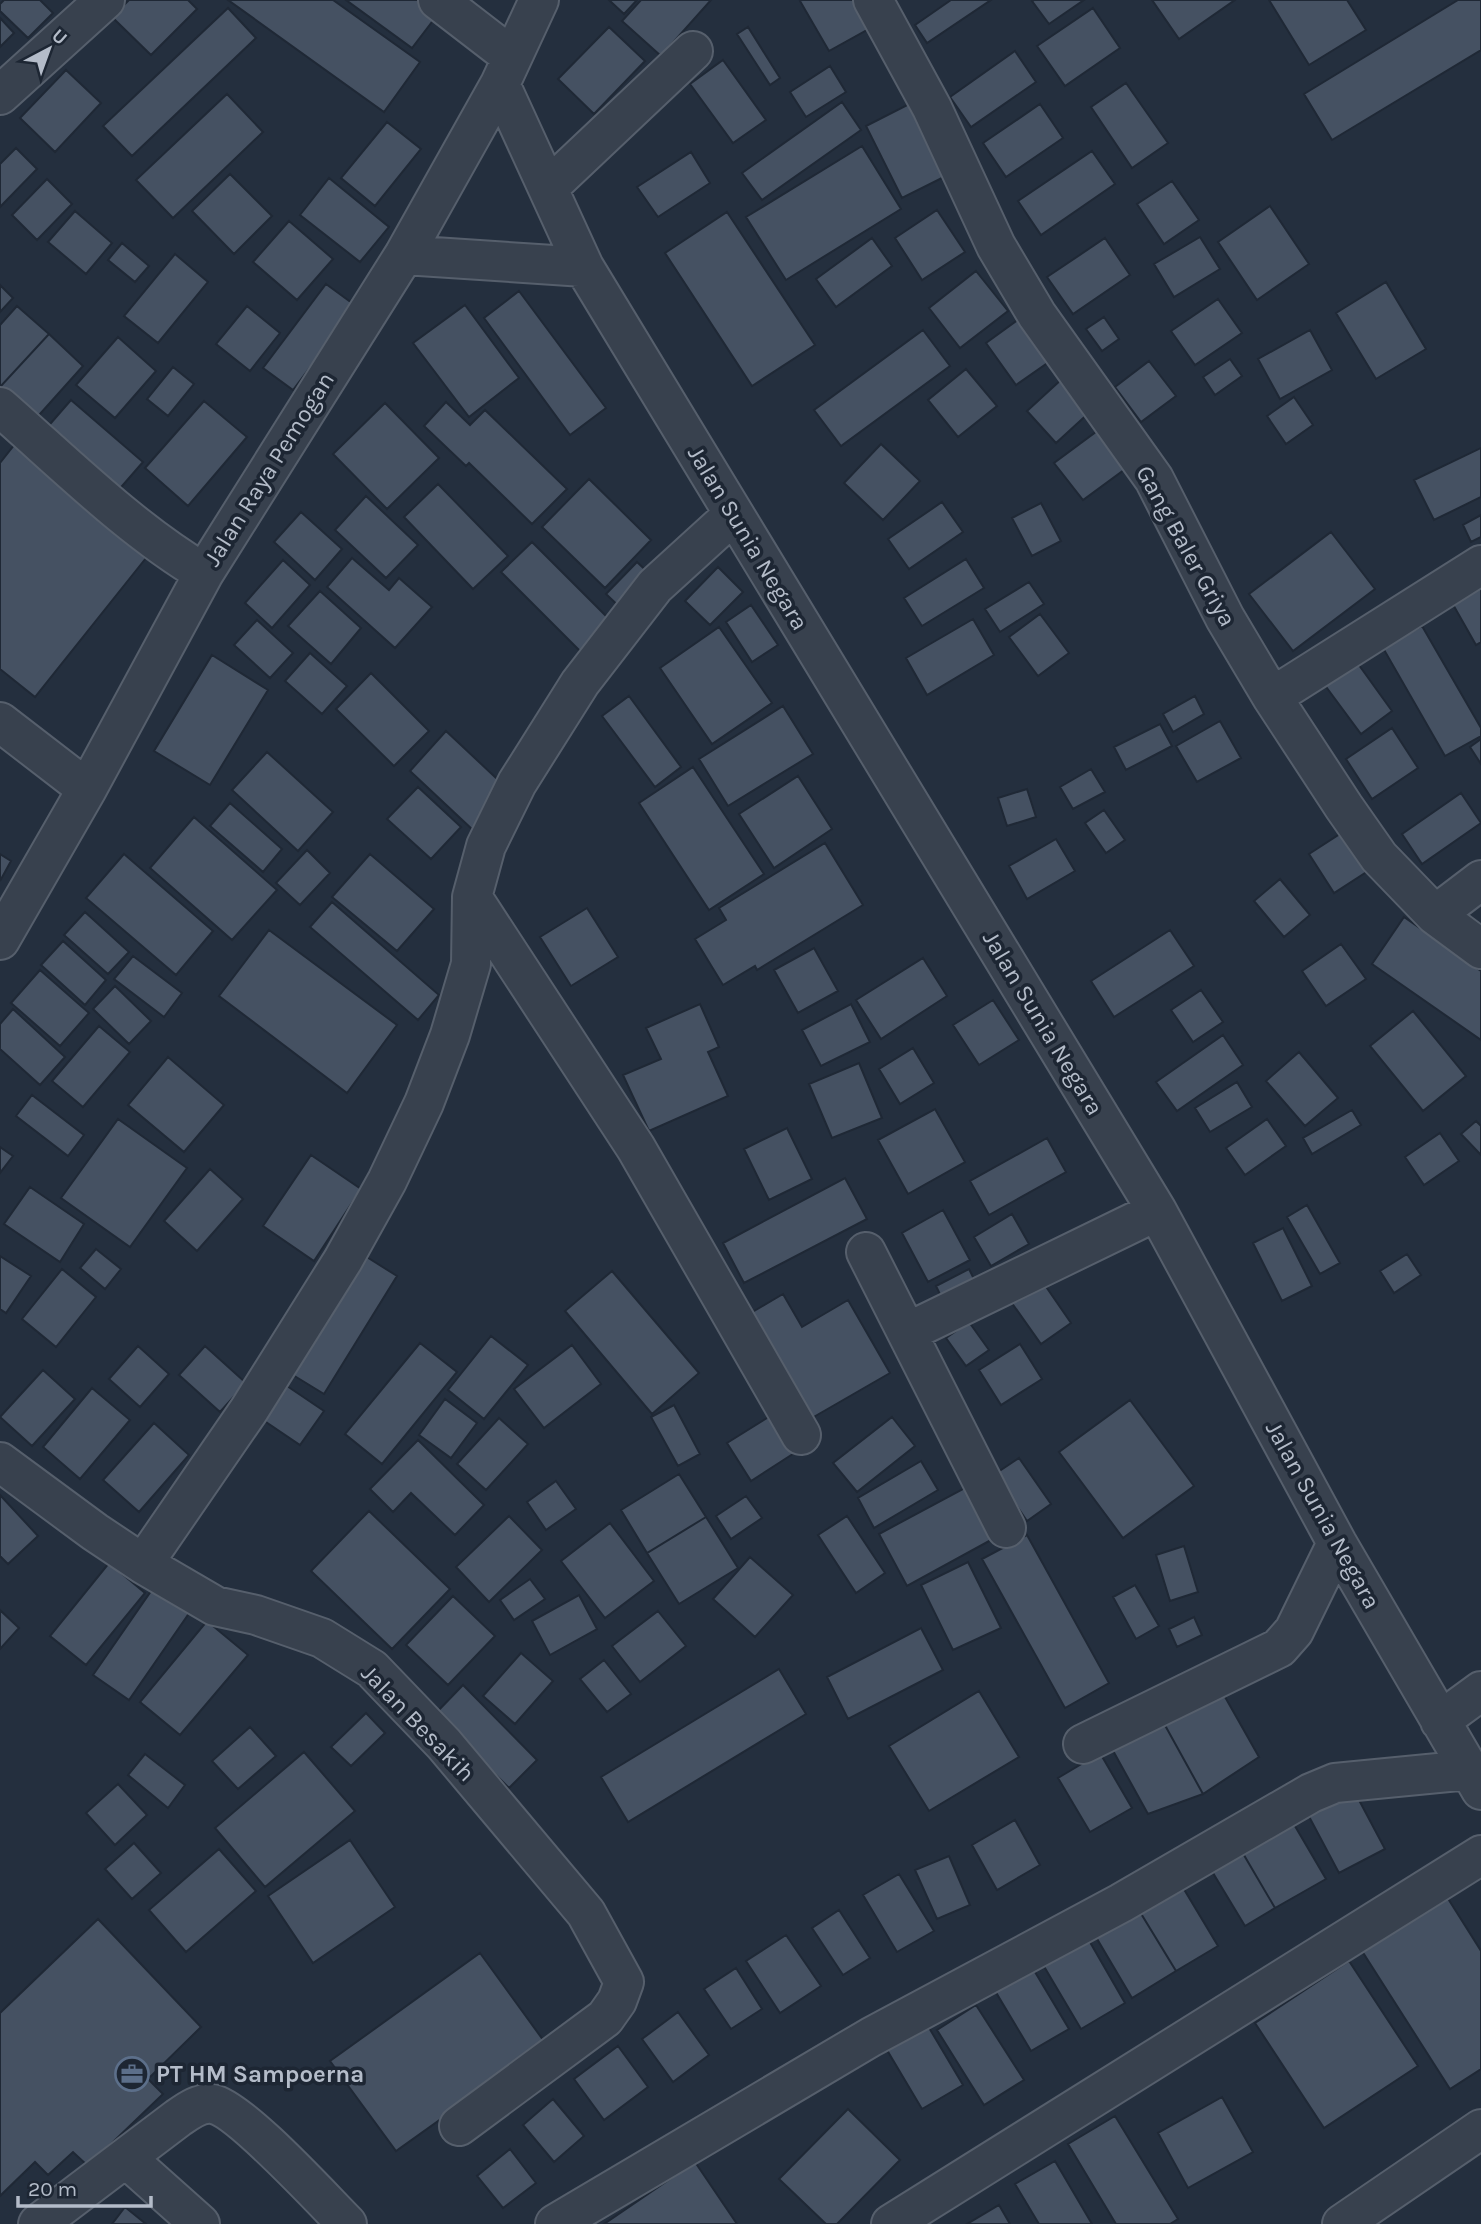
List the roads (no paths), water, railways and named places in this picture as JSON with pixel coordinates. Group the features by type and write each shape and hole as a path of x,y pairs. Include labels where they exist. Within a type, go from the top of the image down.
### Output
{"street":[{"path":"0,95 105,0"},
{"path":"438,0 506,71"},
{"name":"Jalan Raya Pemogan","path":"0,940 87,789 204,573 404,255 506,71 539,0"},
{"name":"Gang Baler Griya","path":"873,0 932,108 996,246 1037,315 1153,479 1225,618 1272,697 1343,807 1379,857 1435,915 1481,949"},
{"path":"548,188 693,51"},
{"name":"Jalan Sunia Negara","path":"506,71 548,188 584,267 1157,1211 1337,1543 1475,1780"},
{"path":"404,255 584,267"},
{"path":"0,407 96,492 180,558 204,573"},
{"path":"144,1564 257,1399 343,1260 387,1181 424,1103 450,1035 471,964 472,897 486,846 517,783 580,683 654,586 733,515"},
{"path":"1272,697 1481,565"},
{"path":"0,722 87,789"},
{"path":"1435,915 1481,880"},
{"path":"472,897 636,1148 801,1435"},
{"path":"908,1332 1157,1211"},
{"path":"866,1252 1006,1528"},
{"name":"Jalan Besakih","path":"0,1462 144,1564 215,1606 256,1615 322,1638 372,1670 444,1744 586,1913 624,1982 617,2001 605,2018 459,2126"},
{"path":"1083,1744 1279,1648 1294,1631 1337,1543"},
{"path":"1440,1721 1481,1691"},
{"path":"555,2224 871,2037 1121,1903 1311,1793 1335,1783 1475,1780"},
{"path":"891,2224 1481,1855"},
{"path":"38,2224 194,2107 209,2104 226,2108 347,2224"},
{"path":"1342,2224 1481,2129"},
{"path":"126,2158 200,2224"}],"place":[{"name":"PT HM Sampoerna","path":"132,2074"}]}
